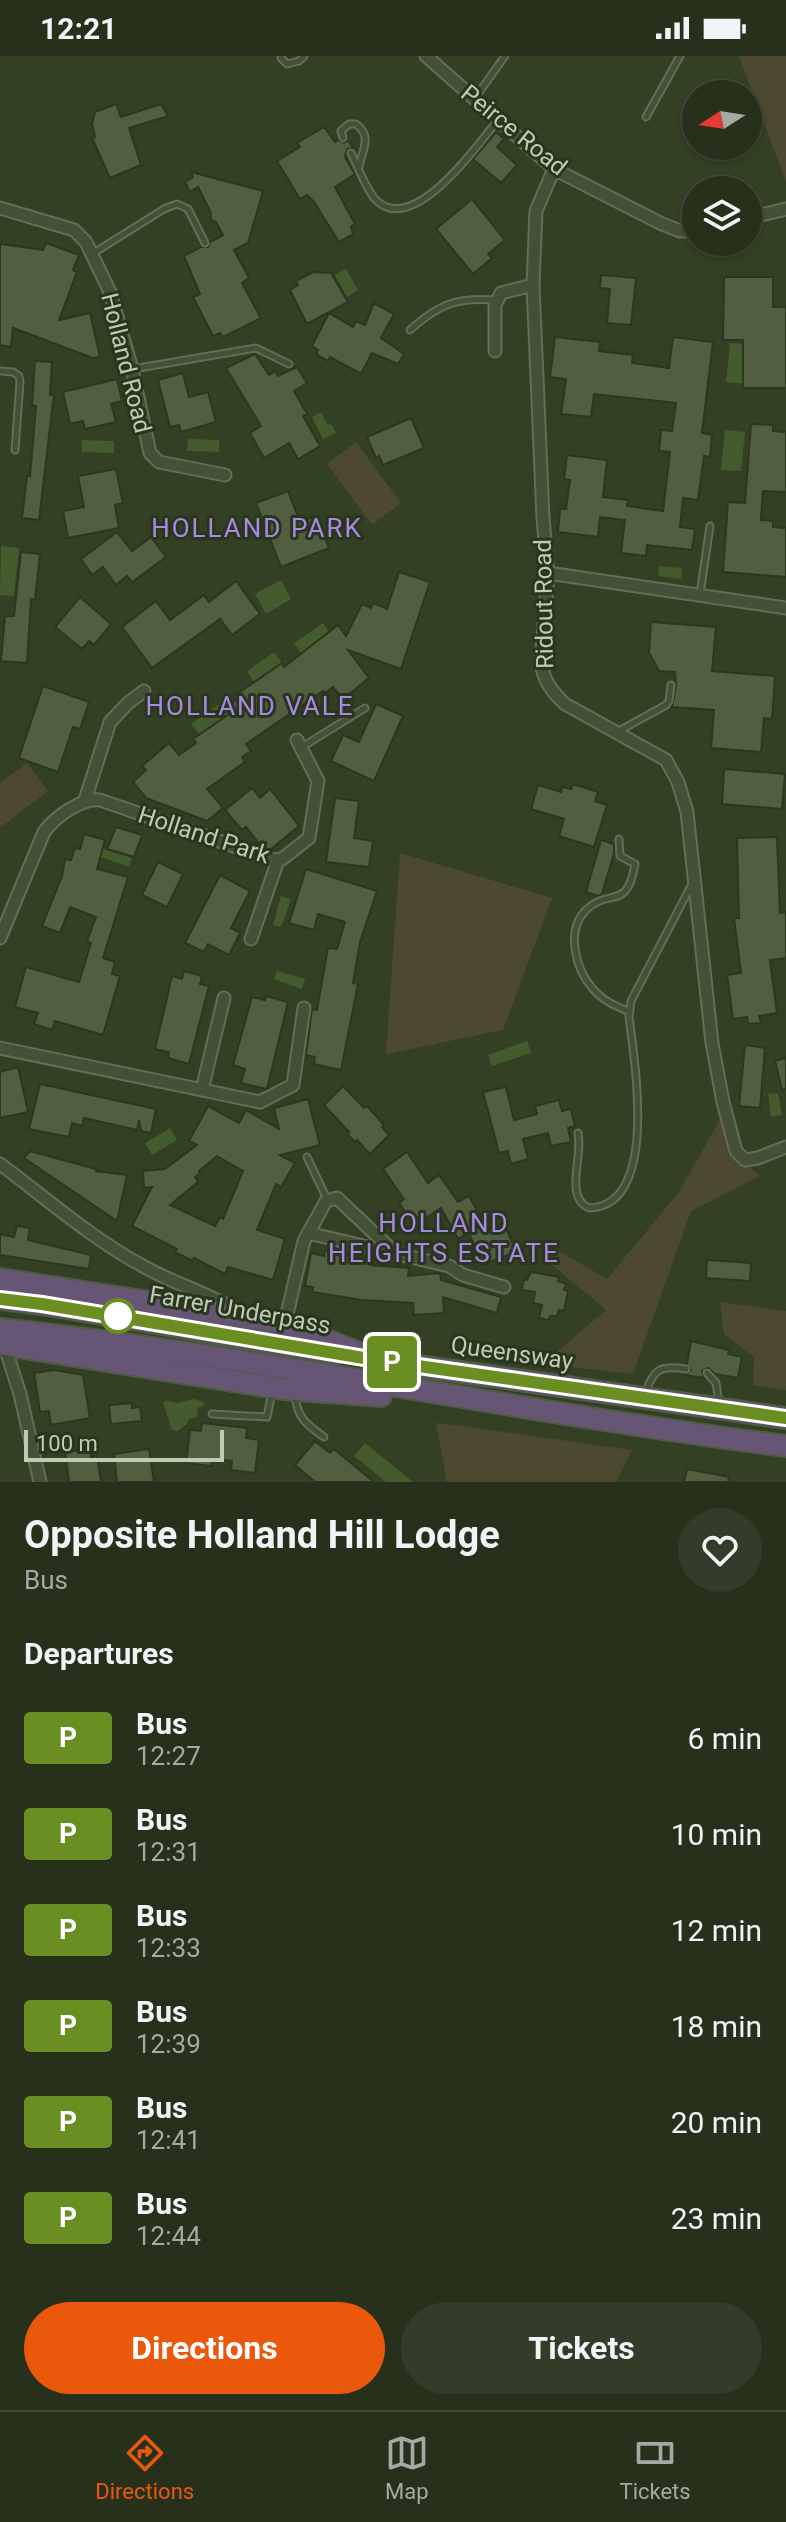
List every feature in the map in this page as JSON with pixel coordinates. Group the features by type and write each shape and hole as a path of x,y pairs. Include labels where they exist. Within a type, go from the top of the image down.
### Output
{"highway":[{"name":"Queensway","path":"0,1279 285,1323 376,1360 786,1418"},
{"name":"Farrer Underpass","path":"0,1299 376,1360"},
{"name":"Farrer Underpass","path":"1,1339 218,1357 444,1396"},
{"path":"1,1339 295,1390 435,1399 444,1396 786,1446"}],"street":[{"name":"Peirce Road","path":"426,56 554,169 662,224 682,231"},
{"name":"Ridout Road","path":"554,169 536,211 533,285 548,573 541,663 543,677 565,704 666,760 678,782 687,812 696,876 702,968 712,1043 736,1151 745,1160 786,1147"},
{"name":"Holland Road","path":"0,208 74,230 86,242 110,292 132,369 150,453 159,462 225,475"},
{"path":"762,215 786,209"},
{"path":"495,351 495,305 501,293 533,285"},
{"path":"548,573 786,608"},
{"path":"0,938 44,832 49,825 85,800 107,728 113,717 144,691"},
{"name":"Holland Park","path":"85,800 100,800 278,860 307,841 310,834 318,781 299,744"},
{"path":"251,939 278,860"},
{"path":"202,1090 224,998"},
{"path":"0,1048 260,1102 289,1088 295,1079 304,1008"},
{"path":"0,1164 104,1242 140,1265 199,1290 249,1318"},
{"path":"285,1323 304,1241 328,1200 337,1198 394,1252"},
{"path":"308,1233 449,1266 463,1275 504,1287"},
{"path":"1,1339 20,1394 40,1482"}],"lane":[{"path":"281,58 287,64 304,56"},
{"path":"475,98 505,56"},
{"path":"646,117 680,56"},
{"path":"351,153 375,199 393,209 405,209 418,204 462,164 497,120"},
{"path":"343,138 341,131 349,124 356,124 366,134 359,168"},
{"path":"92,254 177,204 188,209 205,243"},
{"path":"410,330 432,311 457,302 497,300"},
{"path":"132,369 256,348 289,364"},
{"path":"0,371 19,376 15,450"},
{"path":"699,595 710,526"},
{"path":"618,731 666,705 671,685"},
{"path":"299,744 365,708"},
{"path":"619,839 620,856 635,864 627,889 621,895 586,910 577,923 575,945 585,978 593,989 613,1005 630,1012"},
{"path":"578,1133 581,1149 574,1192 577,1199 589,1208 607,1205 623,1188 633,1163 639,1122 631,1001 696,876"},
{"path":"307,1157 328,1200"},
{"path":"643,1398 654,1375 661,1369 686,1369"},
{"path":"707,1373 716,1383 720,1409"},
{"path":"212,1414 267,1417 273,1387"},
{"path":"295,1390 299,1415 324,1437"}],"shaded area":[{"path":"739,56 786,56 786,182 762,118 762,80 748,80"},
{"path":"346,269 358,290 347,297 335,275"},
{"path":"730,343 750,344 746,384 726,382"},
{"path":"321,412 336,433 323,439 312,417"},
{"path":"725,430 745,432 741,471 721,470"},
{"path":"188,439 219,440 219,452 187,451"},
{"path":"82,440 114,441 114,453 82,452"},
{"path":"356,442 401,503 372,525 327,464"},
{"path":"1,546 19,548 14,596 0,595"},
{"path":"659,566 682,568 681,579 658,576"},
{"path":"281,580 291,599 266,614 255,594"},
{"path":"323,623 329,632 301,653 294,643"},
{"path":"274,652 282,663 254,682 247,671"},
{"path":"223,701 232,712 200,735 191,724"},
{"path":"27,763 48,791 0,828 0,783"},
{"path":"103,849 132,858 129,867 101,857"},
{"path":"400,853 552,898 503,1030 386,1054"},
{"path":"281,896 291,899 281,927 273,925"},
{"path":"277,971 305,979 302,989 274,979"},
{"path":"527,1041 531,1053 492,1066 488,1055"},
{"path":"778,1093 782,1115 771,1117 768,1094"},
{"path":"722,1116 733,1153 760,1176 691,1211 633,1374 543,1364 606,1310 551,1264 559,1251 607,1279 679,1192"},
{"path":"170,1128 177,1140 152,1155 145,1143"},
{"path":"720,1302 786,1311 786,1390 753,1385 754,1357 724,1334"},
{"path":"194,1399 203,1402 204,1406 198,1408 197,1417 189,1419 177,1431 172,1430 163,1403"},
{"path":"436,1423 632,1450 616,1482 447,1482"},
{"path":"365,1443 413,1482 386,1482 354,1456"}],"building":[{"path":"116,104 121,117 161,104 168,116 129,128 141,165 110,178 92,138 95,137 92,124 95,112"},
{"path":"324,127 335,142 348,140 353,148 347,149 345,157 355,174 335,187 355,224 351,227 353,234 339,242 314,202 307,195 300,199 277,161 300,147 297,143"},
{"path":"496,132 504,139 497,147 517,165 501,183 473,159"},
{"path":"191,172 263,191 248,243 234,250 249,278 242,283 261,318 223,337 220,333 213,336 193,297 200,294 184,256 201,247 208,247 210,242 223,235 216,222 211,220 211,213 198,187 190,192 185,182 193,177"},
{"path":"472,199 505,240 488,254 492,258 473,274 436,229"},
{"path":"46,243 79,255 73,270 77,272 59,320 90,313 100,357 93,358 13,328 11,347 0,345 0,244 43,250"},
{"path":"313,272 331,273 348,302 307,324 290,290 298,285 296,281"},
{"path":"601,275 636,278 631,325 607,323 610,289 600,288"},
{"path":"724,277 773,277 773,307 786,307 786,388 743,388 743,340 723,340"},
{"path":"374,303 394,314 381,338 404,354 398,364 372,353 361,374 330,357 328,361 316,354 318,350 312,346 329,313 353,327 356,321 365,325"},
{"path":"555,337 600,342 599,351 633,355 632,363 669,368 673,337 713,342 702,433 712,435 710,457 704,456 698,500 683,498 680,527 695,529 692,550 647,545 646,556 621,553 625,520 600,517 598,537 558,532 560,509 566,509 570,480 564,479 567,455 607,460 603,497 628,500 627,506 663,511 670,452 659,451 661,430 672,431 676,403 594,394 591,417 561,414 566,379 550,377"},
{"path":"255,354 269,375 275,371 278,376 297,367 307,383 294,391 307,414 303,416 320,446 298,459 289,443 264,458 250,433 261,426 226,368"},
{"path":"35,361 52,362 50,395 54,394 39,520 22,518 27,476 30,476 36,406 32,405"},
{"path":"183,373 189,397 208,392 216,422 181,432 179,425 170,427 158,380"},
{"path":"117,379 122,401 111,404 116,422 85,429 83,421 70,424 63,392"},
{"path":"411,418 424,448 383,465 379,456 376,458 367,437"},
{"path":"751,424 773,425 773,431 786,432 786,492 763,491 761,520 773,521 773,527 786,528 786,577 723,572 728,502 745,503"},
{"path":"116,469 123,503 115,505 119,528 68,538 63,511 84,507 78,476"},
{"path":"288,491 300,522 316,516 329,548 281,567 256,503"},
{"path":"117,532 132,551 151,537 166,557 132,582 127,576 116,585 103,567 92,575 81,559"},
{"path":"21,552 40,554 35,600 31,599 27,663 1,661 5,616 14,616"},
{"path":"399,572 430,582 401,669 348,650 369,678 343,699 333,687 325,693 323,691 246,744 251,751 242,757 245,762 207,789 223,808 207,821 146,798 133,782 146,770 142,766 169,743 179,755 196,743 193,739 235,710 231,704 236,700 234,696 282,663 284,667 338,625 346,636 362,604 371,608 373,603 387,609"},
{"path":"236,581 260,614 232,635 220,619 152,668 122,627 156,601 170,620 204,595 209,602"},
{"path":"80,597 111,624 94,645 89,641 82,649 55,627"},
{"path":"651,622 716,627 712,671 775,676 772,719 764,718 761,752 711,748 714,710 672,707 675,672 659,671 649,653"},
{"path":"43,686 89,702 80,729 73,727 58,772 19,758"},
{"path":"376,704 403,716 374,781 331,761 343,735 359,742"},
{"path":"724,769 785,774 782,809 722,804"},
{"path":"573,784 598,792 595,801 607,805 594,847 559,836 564,819 531,809 538,785 561,792 562,787 571,789"},
{"path":"252,788 260,798 270,789 299,826 270,850 262,847 246,827 242,830 225,810"},
{"path":"335,798 359,801 354,838 373,841 369,867 326,862"},
{"path":"116,827 142,835 134,857 107,849"},
{"path":"84,834 105,840 97,869 128,877 103,958 115,962 112,974 120,976 103,1035 55,1021 52,1030 34,1024 38,1013 15,1007 26,967 79,982 91,943 87,941 96,917 70,907 60,933 42,926 62,876 65,859 71,860 75,848 80,849"},
{"path":"777,837 780,913 786,912 786,958 770,960 777,1013 759,1016 761,1023 748,1024 747,1017 733,1019 727,975 741,973 734,918 739,918 737,838"},
{"path":"601,840 614,844 614,853 602,894 598,896 586,892"},
{"path":"158,862 183,874 167,907 142,895"},
{"path":"306,869 377,891 360,942 353,983 358,984 341,1070 314,1064 315,1057 306,1055 312,1009 317,1010 328,948 337,949 345,922 318,914 314,930 289,923"},
{"path":"220,875 250,891 231,928 240,933 229,955 208,944 204,952 185,943"},
{"path":"184,971 202,976 200,984 209,986 189,1064 168,1058 169,1052 155,1049 172,976 182,979"},
{"path":"266,996 288,1002 267,1089 241,1083 245,1069 233,1065 252,997 265,1000"},
{"path":"745,1045 765,1048 760,1108 739,1106"},
{"path":"786,1058 786,1089 782,1090 775,1061"},
{"path":"18,1067 28,1112 0,1118 0,1072"},
{"path":"40,1084 156,1109 151,1133 141,1131 139,1120 137,1130 84,1118 82,1126 72,1123 69,1137 29,1129"},
{"path":"343,1086 364,1108 367,1106 389,1135 370,1154 347,1134 349,1132 324,1105"},
{"path":"506,1087 514,1120 537,1114 535,1106 559,1100 562,1111 571,1109 575,1126 568,1128 571,1142 551,1146 548,1133 523,1139 528,1159 511,1164 508,1151 499,1153 483,1092"},
{"path":"308,1099 320,1145 280,1155 295,1163 281,1187 276,1184 257,1230 285,1239 273,1280 228,1267 225,1274 175,1252 177,1249 132,1226 152,1187 144,1188 143,1171 165,1169 197,1145 189,1141 208,1106 239,1123 246,1110 279,1129 274,1108","holes":["217,1156 243,1171 223,1219 220,1217 215,1226 170,1205 198,1182 195,1177 199,1171"]},
{"path":"30,1151 96,1171 127,1175 117,1221 24,1158"},
{"path":"407,1152 428,1183 439,1175 458,1202 469,1196 488,1230 504,1223 516,1252 482,1265 469,1233 458,1239 441,1208 415,1226 399,1203 404,1199 383,1169"},
{"path":"17,1226 30,1228 28,1240 91,1255 89,1269 0,1255 0,1234 14,1237"},
{"path":"325,1251 371,1260 370,1265 409,1268 408,1276 440,1273 441,1280 501,1297 497,1313 443,1297 444,1313 414,1315 413,1303 362,1300 312,1292 313,1287 305,1286 311,1253 324,1256"},
{"path":"707,1260 751,1263 750,1281 706,1278"},
{"path":"531,1272 559,1277 558,1281 566,1284 564,1290 568,1291 564,1311 559,1310 557,1316 550,1316 549,1320 539,1318 542,1305 533,1303 535,1292 522,1290 524,1279 527,1280"},
{"path":"691,1341 729,1350 728,1354 742,1357 738,1378 715,1374 708,1368 702,1371 704,1378 685,1375 691,1370 687,1364"},
{"path":"55,1370 83,1375 90,1418 51,1425 49,1411 40,1412 34,1373"},
{"path":"132,1403 132,1408 140,1407 142,1421 111,1424 109,1405"},
{"path":"202,1423 247,1428 246,1438 259,1440 255,1473 231,1470 232,1461 212,1459 211,1466 186,1463 190,1430 201,1431"},
{"path":"315,1441 330,1453 334,1449 374,1482 315,1482 295,1465"},
{"path":"90,1449 91,1457 97,1456 101,1482 69,1482 65,1452"},
{"path":"149,1449 154,1482 117,1482 114,1454"},
{"path":"687,1469 729,1477 728,1482 684,1482"}],"bus line":[{"name":"P","path":"0,1299 376,1360 786,1418"}],"district":[{"name":"HOLLAND PARK","path":"257,528"},
{"name":"HOLLAND VALE","path":"250,706"},
{"name":"HOLLAND HEIGHTS ESTATE","path":"444,1238"}]}
